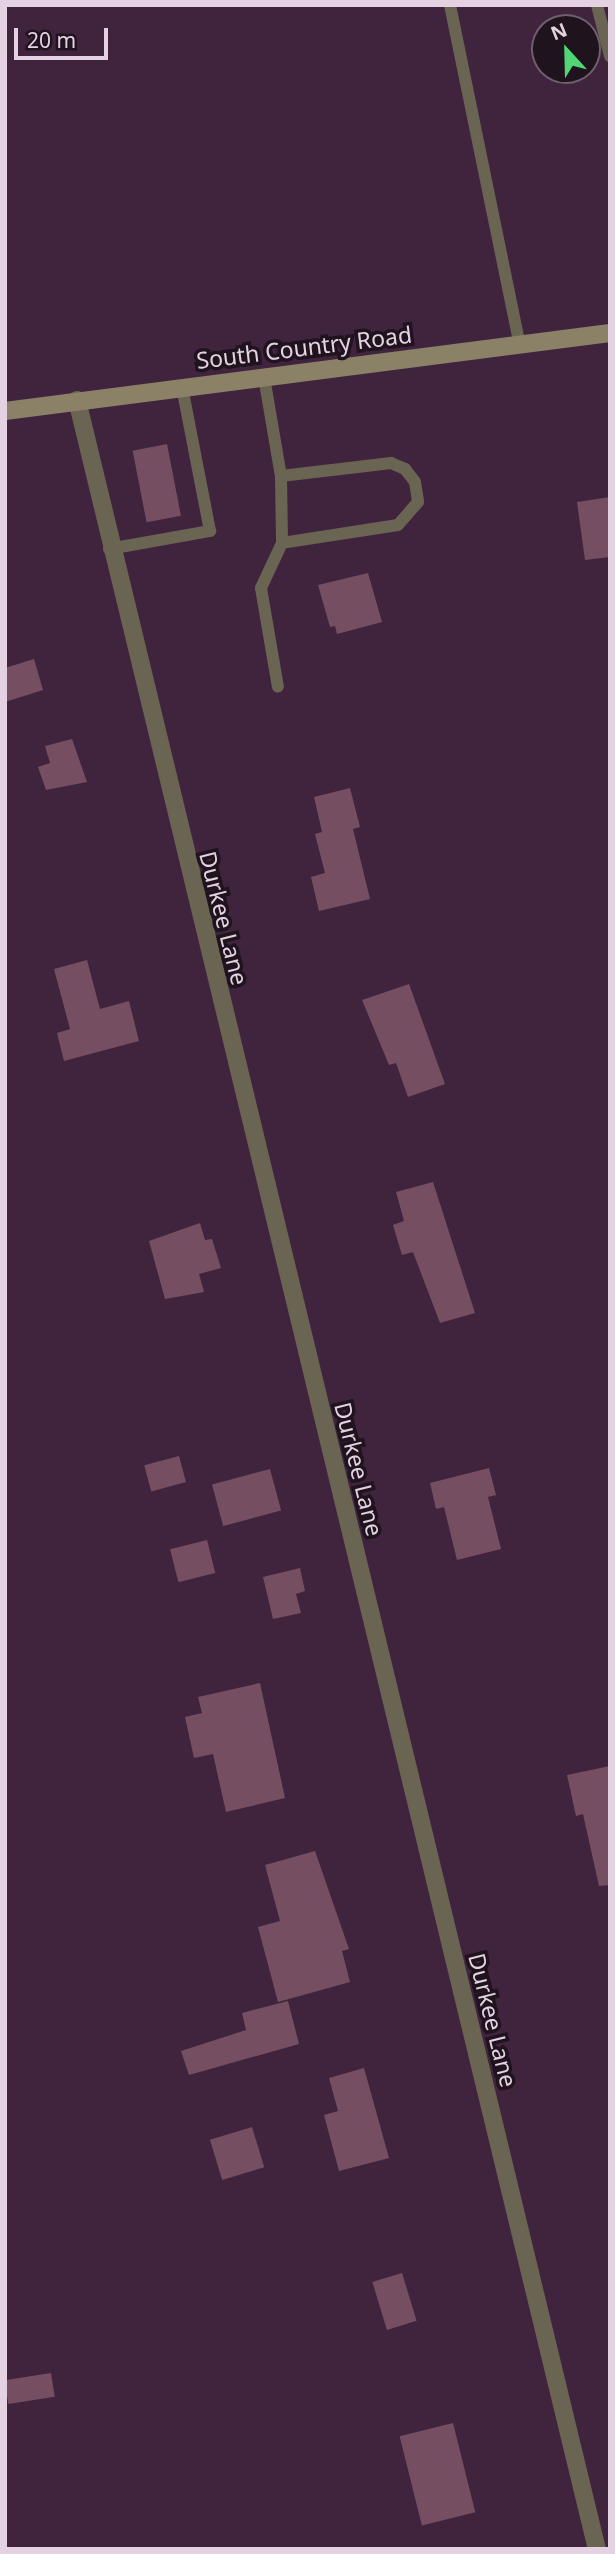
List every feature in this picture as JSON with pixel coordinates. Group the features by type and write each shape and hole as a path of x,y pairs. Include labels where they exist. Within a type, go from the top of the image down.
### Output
{"main road":[{"name":"South Country Road","path":"5,411 610,332"}],"street":[{"name":"Durkee Lane","path":"77,400 109,549 597,2549"}],"lane":[{"path":"450,5 520,345"},
{"path":"597,5 610,56"},
{"path":"264,377 281,476 282,543 261,588 278,687"},
{"path":"109,549 210,531 181,387"},
{"path":"281,476 391,463 405,469 415,482 418,502 398,525 282,543"}],"building":[{"path":"167,444 181,516 147,522 133,451"},
{"path":"610,497 610,557 585,560 577,502"},
{"path":"368,573 382,622 337,634 335,626 330,627 318,585"},
{"path":"34,659 43,690 5,702 5,668"},
{"path":"72,739 87,782 46,790 38,767 50,763 45,746"},
{"path":"350,788 360,827 353,829 370,899 319,911 311,877 325,873 315,834 322,832 314,797"},
{"path":"87,960 100,1009 129,1001 139,1041 64,1061 57,1033 70,1029 54,969"},
{"path":"409,984 445,1084 408,1097 396,1063 389,1065 362,1000"},
{"path":"433,1182 475,1313 440,1323 413,1252 402,1255 393,1225 404,1221 396,1192"},
{"path":"200,1223 205,1240 212,1239 221,1268 199,1274 204,1292 165,1299 149,1241"},
{"path":"179,1456 186,1482 151,1491 144,1465"},
{"path":"489,1468 496,1495 488,1497 501,1549 457,1560 444,1507 436,1509 430,1483"},
{"path":"270,1469 281,1511 223,1526 212,1485"},
{"path":"207,1540 215,1573 178,1582 170,1549"},
{"path":"300,1568 305,1591 296,1594 301,1613 273,1619 263,1577"},
{"path":"260,1683 285,1798 226,1812 213,1754 194,1758 185,1717 202,1713 198,1697"},
{"path":"610,1766 610,1885 599,1886 583,1814 576,1816 567,1775"},
{"path":"315,1851 349,1949 342,1951 350,1982 278,2002 258,1927 280,1921 265,1865"},
{"path":"288,2001 299,2044 189,2075 181,2051 246,2030 242,2013"},
{"path":"364,2068 389,2158 339,2171 324,2115 338,2111 329,2078"},
{"path":"252,2127 264,2167 222,2180 210,2140"},
{"path":"402,2273 417,2321 387,2330 372,2282"},
{"path":"51,2373 55,2397 8,2404 5,2380"},
{"path":"453,2423 475,2512 422,2526 400,2436"}]}
